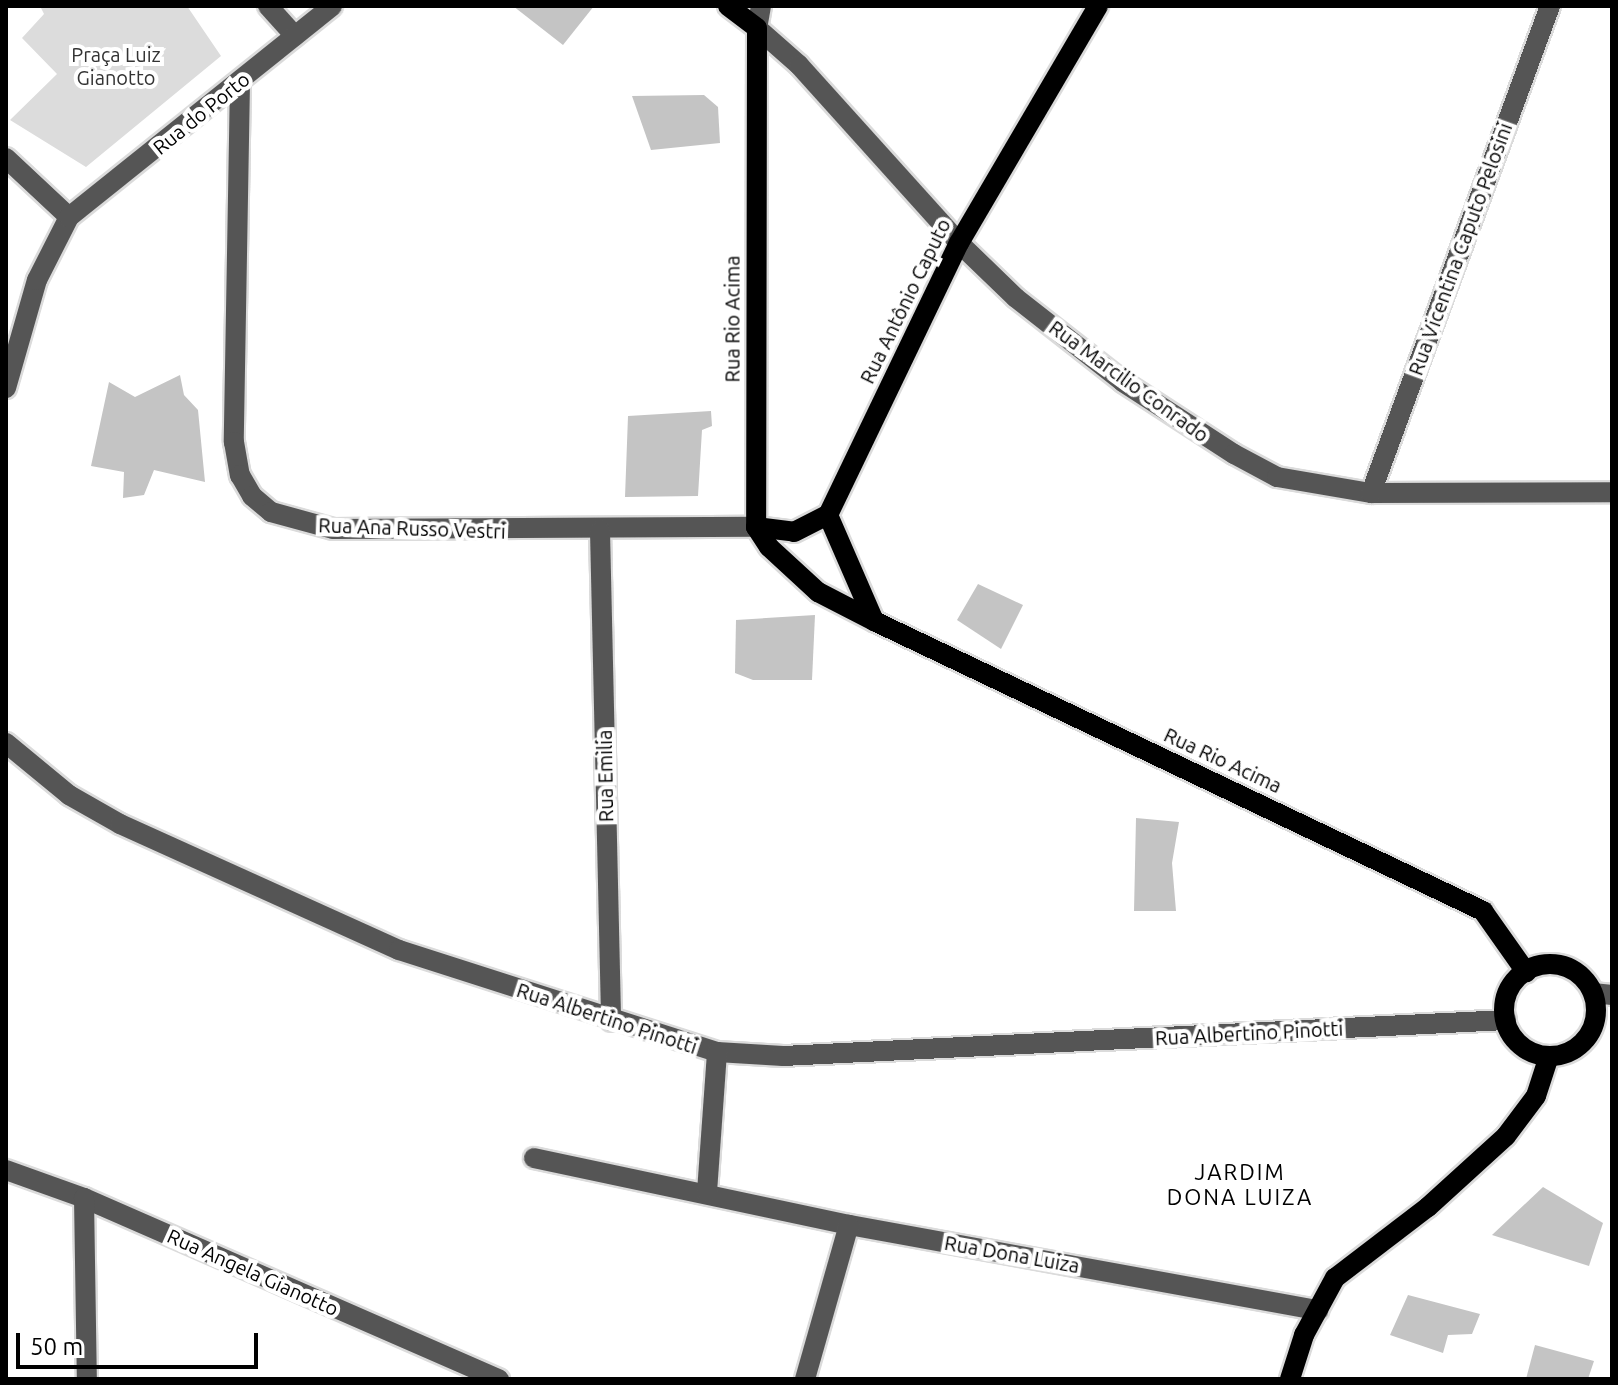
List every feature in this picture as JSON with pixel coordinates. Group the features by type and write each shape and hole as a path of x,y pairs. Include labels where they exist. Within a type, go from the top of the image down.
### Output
{"main road":[{"path":"728,6 757,28"},
{"name":"Rua Antônio Caputo","path":"828,515 959,243 1098,6"},
{"name":"Rua Rio Acima","path":"757,28 756,527 798,577 874,621 1483,911 1526,972"},
{"path":"756,527 794,532 828,515 874,621"},
{"path":"1560,965 1603,994 1588,1036 1577,1047 1549,1056 1521,1045 1506,1020 1509,990 1526,972 1560,965"},
{"path":"1290,1379 1318,1310 1335,1278 1428,1207 1506,1136 1536,1096 1549,1056"}],"street":[{"path":"268,6 295,36"},
{"name":"Rua do Porto","path":"69,217 332,6"},
{"name":"Rua Rio Acima","path":"757,28 761,6"},
{"name":"Rua Vicentina Caputo Pelosini","path":"1371,493 1550,6"},
{"name":"Rua Marcilio Conrado","path":"757,28 799,65 959,243 1069,340 1234,454 1277,477 1371,493 1612,492"},
{"name":"Rua Ana Russo Vestri","path":"240,82 234,442 240,475 252,496 271,512 333,529 600,531 756,527"},
{"path":"6,158 69,217 37,280 6,388"},
{"name":"Rua Emilia","path":"600,531 611,1021"},
{"name":"Rua Albertino Pinotti","path":"6,743 69,795 120,824 399,950 611,1021 717,1052 783,1056 1506,1020"},
{"path":"707,1192 717,1052"},
{"name":"Rua Dona Luiza","path":"534,1158 707,1192 849,1225 1318,1310"},
{"name":"Rua Angela Gianotto","path":"6,1170 84,1198 499,1379"},
{"path":"84,1198 87,1379"},
{"path":"805,1379 849,1225"}],"green space":[{"name":"Praça Luiz Gianotto","path":"40,6 187,6 221,56 86,167 10,120 57,74 22,38 44,14"}],"building":[{"path":"513,6 594,6 563,45"},
{"path":"704,95 718,107 720,143 651,150 632,96"},
{"path":"180,375 184,395 198,410 205,482 154,470 144,495 123,498 124,472 91,466 109,382 135,397"},
{"path":"711,411 712,426 702,430 698,496 625,497 628,416"},
{"path":"978,584 1023,605 1001,649 957,620"},
{"path":"815,615 812,680 753,680 735,673 736,620"},
{"path":"1136,818 1179,822 1172,863 1176,911 1134,911"},
{"path":"1543,1187 1603,1223 1589,1266 1492,1235"},
{"path":"1408,1295 1480,1314 1472,1334 1448,1335 1443,1353 1390,1335"},
{"path":"1535,1345 1594,1361 1588,1379 1526,1379"}],"district":[{"name":"JARDIM DONA LUIZA","path":"1240,1184"}]}
